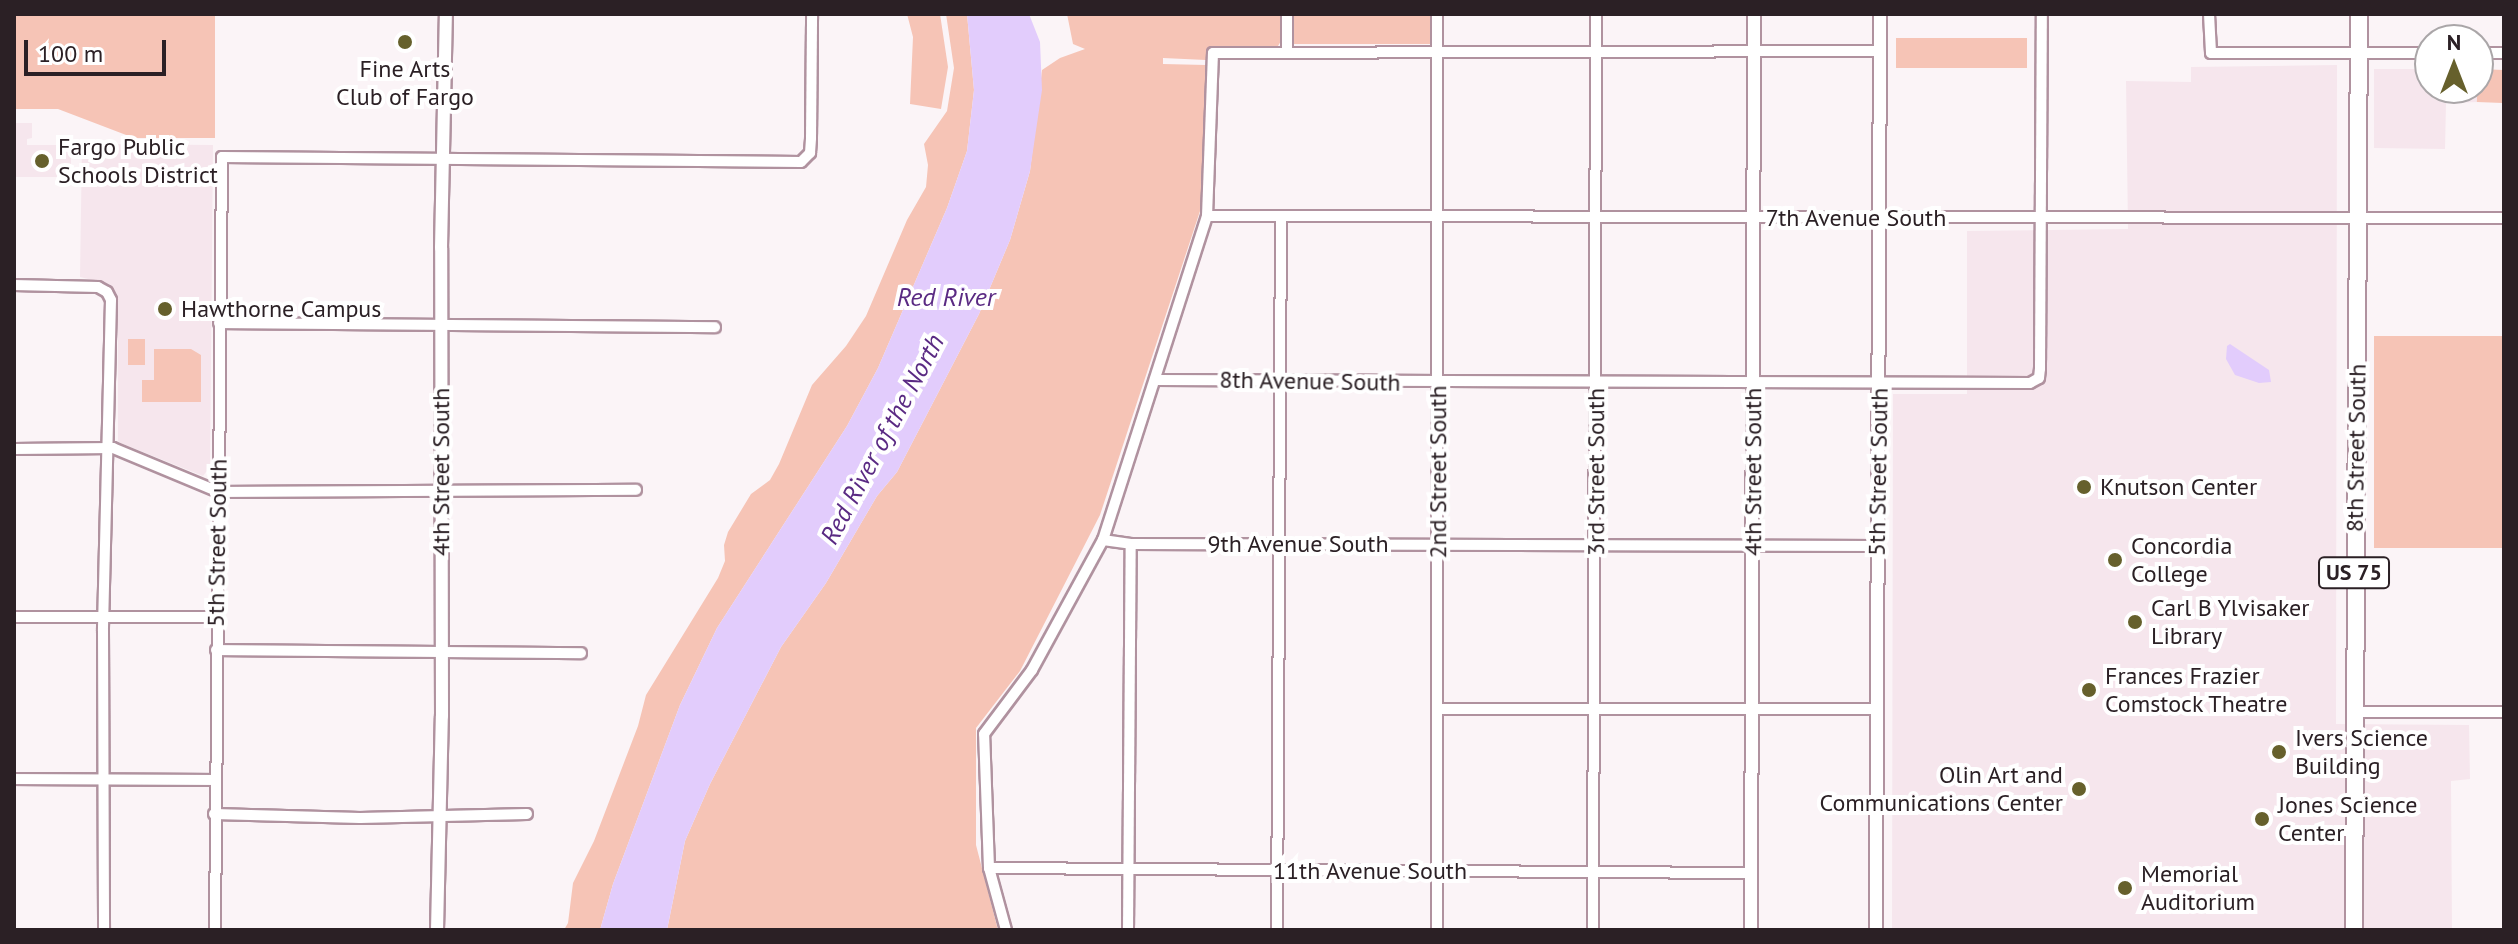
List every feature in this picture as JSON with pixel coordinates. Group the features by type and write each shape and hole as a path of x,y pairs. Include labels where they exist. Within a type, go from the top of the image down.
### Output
{"main road":[{"name":"8th Street South","path":"2354,930 2359,14"}],"street":[{"name":"4th Street South","path":"437,930 442,652 442,161 446,14"},
{"path":"442,161 801,162 810,153 812,14"},
{"path":"1287,14 1287,52"},
{"name":"2nd Street South","path":"1437,14 1437,930"},
{"name":"3rd Street South","path":"1593,930 1596,14"},
{"name":"4th Street South","path":"1751,930 1754,14"},
{"name":"5th Street South","path":"1876,930 1880,14"},
{"path":"2041,219 2042,14"},
{"path":"2209,14 2211,53 2414,53"},
{"path":"1006,930 989,868 984,734 1032,670 1103,540 1207,216 1213,53 1880,51"},
{"name":"5th Street South","path":"215,930 222,157 442,161"},
{"name":"7th Avenue South","path":"1207,216 2504,218"},
{"path":"1277,930 1281,217"},
{"name":"8th Avenue South","path":"1156,380 2030,383 2039,378 2041,219"},
{"path":"14,285 98,287 107,292 111,300 104,618 104,930"},
{"path":"219,323 715,327"},
{"path":"14,449 109,448 219,492 636,490"},
{"name":"9th Avenue South","path":"1103,540 1131,544 1877,546"},
{"path":"1128,930 1131,544"},
{"path":"14,617 216,617"},
{"path":"216,650 581,653"},
{"path":"1438,709 1876,709"},
{"path":"2353,712 2504,712"},
{"path":"14,779 214,780"},
{"path":"214,814 527,814"},
{"name":"11th Avenue South","path":"989,868 1752,873"}],"shaded area":[{"path":"14,14 215,14 215,138 134,138 58,109 14,109"},
{"path":"907,14 940,14 948,67 941,109 910,104 913,37"},
{"path":"946,14 967,14 974,90 967,151 947,208 878,368 847,426 717,628 680,705 613,884 600,930 564,930 568,923 573,883 594,841 638,726 646,695 718,578 725,561 724,545 728,532 751,494 770,480 812,385 846,346 866,316 907,220 926,187 928,165 924,144 947,111 954,68"},
{"path":"1067,14 1282,14 1281,41 1278,46 1216,46 1208,53 1206,60 1163,58 1163,64 1206,65 1202,205 1100,515 1020,671 976,728 976,845 998,930 667,930 685,841 710,784 781,647 826,583 877,496 897,472 979,314 1010,240 1030,171 1042,70 1060,58 1085,49 1073,44"},
{"path":"1294,14 1430,14 1430,44 1294,44"},
{"path":"1896,38 2027,38 2027,68 1896,68"},
{"name":"Concordia College","path":"2337,65 2336,724 2469,725 2470,779 2451,781 2452,930 1892,930 1893,394 1967,394 1967,231 2128,229 2126,81 2191,82 2191,67"},
{"path":"2374,69 2414,69 2414,104 2446,104 2445,149 2374,148"},
{"path":"2494,70 2504,70 2503,103 2494,103"},
{"name":"Fargo Public Schools District","path":"14,123 32,123 32,138 27,139 27,145 71,145 71,177 14,177"},
{"name":"Hawthorne Campus","path":"82,144 213,145 210,467 203,476 118,442 118,296 109,284 80,277"},
{"path":"2374,336 2504,336 2504,548 2374,548"},
{"path":"128,339 145,339 145,365 128,365"},
{"path":"154,349 191,349 201,355 201,402 142,402 142,380 154,380"}],"water":[{"name":"Red River","path":"967,14 1029,14 1040,42 1042,90 1030,171 1010,240 979,314 897,472 877,496 826,583 781,647 710,784 685,841 667,930 600,930 613,884 680,705 717,628 847,426 878,368 947,208 967,151 974,90"},
{"path":"2230,344 2269,370 2271,382 2259,383 2235,375 2226,359"}],"place":[{"name":"Fine Arts Club of Fargo","path":"405,42"},
{"name":"Fargo Public Schools District","path":"42,161"},
{"name":"Hawthorne Campus","path":"165,309"},
{"name":"Knutson Center","path":"2084,487"},
{"name":"Concordia College","path":"2115,560"},
{"name":"Carl B Ylvisaker Library","path":"2135,622"},
{"name":"Frances Frazier Comstock Theatre","path":"2089,690"},
{"name":"Ivers Science Building","path":"2279,752"},
{"name":"Olin Art and Communications Center","path":"2079,789"},
{"name":"Jones Science Center","path":"2262,819"},
{"name":"Memorial Auditorium","path":"2125,888"}],"water label":[{"name":"Red River of the North","path":"882,439"}]}
